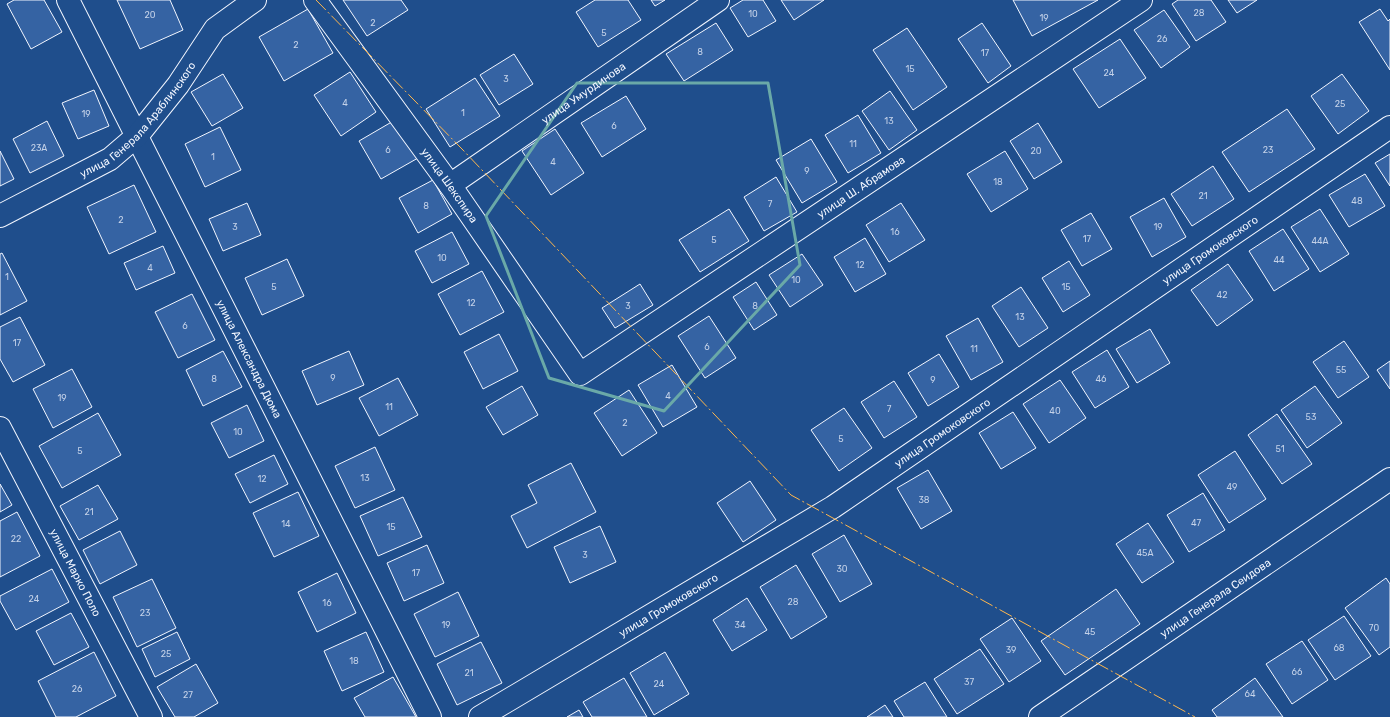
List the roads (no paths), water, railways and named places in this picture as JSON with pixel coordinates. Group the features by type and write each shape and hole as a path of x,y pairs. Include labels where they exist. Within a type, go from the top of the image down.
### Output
{"street":[{"name":"улица Александра Дюма","path":"68,0 138,135 430,717"},
{"name":"улица Генерала Араблинского","path":"0,216 110,159 138,135 178,85 215,29 255,0"},
{"name":"улица Шекспира","path":"315,0 450,185 580,374"},
{"name":"улица Умурдинова","path":"450,185 718,0"},
{"name":"улица Ш. Абрамова","path":"580,374 1141,0"},
{"name":"улица Громоковского","path":"480,717 833,507 1390,127"},
{"name":"улица Марко Поло","path":"0,428 151,717"},
{"name":"улица Генерала Сеидова","path":"1040,717 1390,479"}]}
